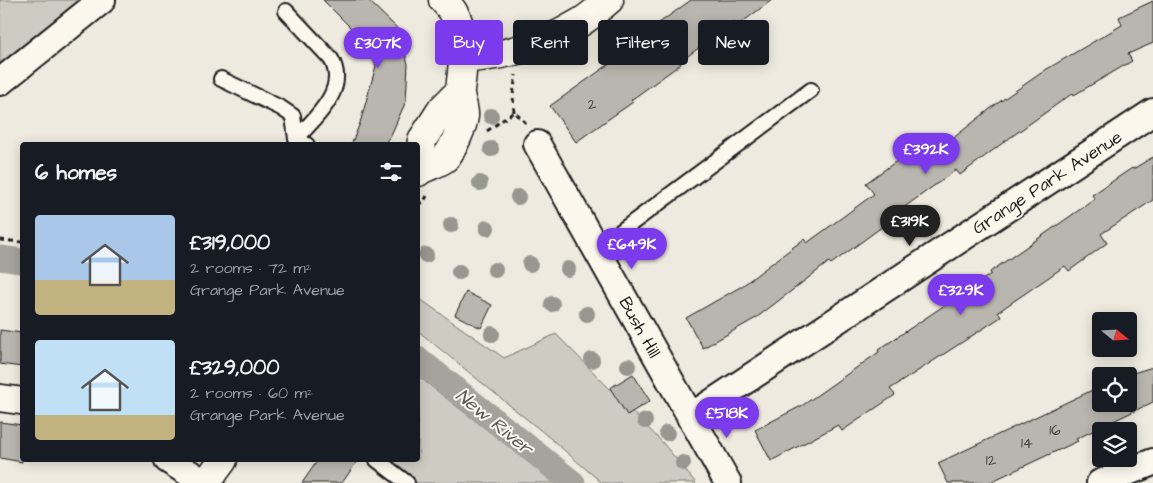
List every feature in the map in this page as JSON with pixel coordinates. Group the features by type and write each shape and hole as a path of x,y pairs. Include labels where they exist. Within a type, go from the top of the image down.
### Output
{"main road":[{"path":"442,0 455,15 457,20"},
{"path":"584,20 609,0"},
{"path":"420,156 422,140 442,109 460,92 464,65"},
{"path":"205,483 221,462"}],"street":[{"path":"0,82 102,0"},
{"name":"Grange Park Avenue","path":"690,416 1153,112"},
{"name":"Bush Hill","path":"537,144 728,483"},
{"path":"0,398 20,401"},
{"path":"171,462 205,483"},
{"path":"1100,483 1153,462"}],"lane":[{"path":"286,11 332,59 337,67 337,78 333,92 302,142"},
{"path":"221,79 281,108 293,116 302,142"},
{"path":"597,249 811,90"},
{"path":"380,462 407,483"}],"path":[{"path":"482,136 512,113 518,65"},
{"path":"0,240 20,242"}],"shaded area":[{"path":"0,0 83,0 0,65"},
{"path":"420,299 504,358 556,334 662,442 696,483 602,483 550,438 420,333"},
{"path":"420,378 555,483 417,483 389,462 420,462"}],"building":[{"path":"323,0 368,0 398,29 408,64 406,101 386,142 352,142 360,123 376,66 364,41"},
{"path":"691,0 772,0 745,20 698,20 698,48 688,56 688,20 663,20"},
{"path":"1153,1 1153,43 1128,54 1132,61 1074,95 1073,93 960,175 956,170 885,221 886,224 831,264 829,262 756,318 703,348 686,318 742,286 804,239 807,243 874,194 866,183 919,145 928,158 995,105 1047,69 1122,25 1119,17"},
{"path":"608,65 680,65 631,100 633,102 576,142 550,106"},
{"path":"1153,157 1153,200 1101,234 1107,243 1069,271 1065,266 998,312 1001,317 890,389 895,395 842,431 838,425 771,461 755,430 803,405 879,352 878,350 991,274 990,272 1095,199 1092,195 1132,168"},
{"path":"466,292 492,305 481,328 455,315"},
{"path":"0,330 20,333 20,367 0,364"},
{"path":"1153,367 1153,402 1137,410 1137,372"},
{"path":"633,374 650,401 627,415 610,388"},
{"path":"1092,390 1092,412 1132,412 1111,422 1092,422 1092,431 1076,439 1078,441 988,483 948,483 938,463"},
{"path":"0,422 20,425 20,462 0,458"},
{"path":"317,462 357,462 342,483 302,483"}],"waterway":[{"name":"New River","path":"0,258 20,261"},
{"name":"New River","path":"420,361 573,483"}]}
